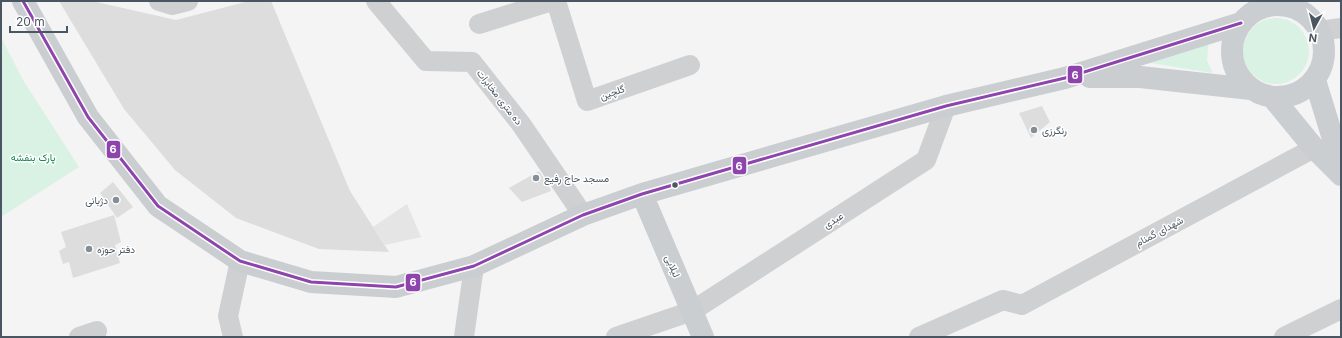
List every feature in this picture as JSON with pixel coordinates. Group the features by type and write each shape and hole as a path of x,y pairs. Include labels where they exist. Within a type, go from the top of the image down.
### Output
{"main road":[{"path":"22,1 88,117 158,206 240,261 311,282 396,287 474,266 583,215 642,194 946,106 1065,78 1241,23"},
{"path":"1277,3 1303,12 1330,30 1324,44 1324,56 1321,69 1314,80 1303,91 1288,97 1273,98 1261,95 1251,89 1240,78 1234,65 1231,50 1234,36 1241,23 1251,13 1277,3"},
{"path":"1065,78 1140,77 1251,89"},
{"path":"1314,80 1341,165"},
{"path":"1273,98 1314,148 1341,175"},
{"name":"لیلابی","path":"642,194 703,337"}],"street":[{"path":"159,1 172,5 188,1"},
{"name":"ده متری مخابرات","path":"376,1 426,60 472,62 521,124 583,215"},
{"path":"479,24 552,1"},
{"name":"گلچین","path":"556,1 587,101 690,65"},
{"name":"عبدی","path":"616,337 692,311 926,160 946,106"},
{"name":"شهدای گمنام","path":"919,337 1003,300 1022,305 1314,148"},
{"path":"233,337 228,316 240,261"},
{"path":"464,337 474,266"},
{"path":"1284,337 1341,309"}],"shaded area":[{"path":"407,204 421,237 385,245 373,227"}],"green space":[{"path":"1276,18 1289,21 1299,28 1306,38 1309,51 1306,64 1299,74 1289,81 1276,84 1263,81 1253,74 1246,64 1243,51 1246,38 1253,28 1263,21"},
{"path":"1209,36 1207,61 1213,73 1138,61"},
{"name":"پارک بنفشه","path":"1,37 23,80 79,167 1,217"}],"building":[{"path":"59,1 92,1 176,20 249,1 271,1 350,191 389,252 319,249 236,218 175,170 124,109"},
{"name":"رنگرزی","path":"1042,106 1050,122 1031,138 1019,113"},
{"name":"مسجد حاج رفیع","path":"539,171 551,191 522,202 509,188"},
{"name":"دژبانی","path":"113,182 133,207 117,218 100,193"},
{"name":"دفتر حوزه","path":"114,215 121,242 115,245 120,263 73,278 69,262 63,264 59,251 66,247 61,232"}],"transit line":[{"name":"6","path":"23,1 88,117 158,206 240,261 311,282 396,287 474,266 583,215 642,194 946,106 1065,78 1241,23"}],"place":[{"name":"رنگرزی","path":"1034,130"},
{"name":"مسجد حاج رفیع","path":"536,178"},
{"name":"دژبانی","path":"116,200"},
{"name":"دفتر حوزه","path":"89,249"}]}
